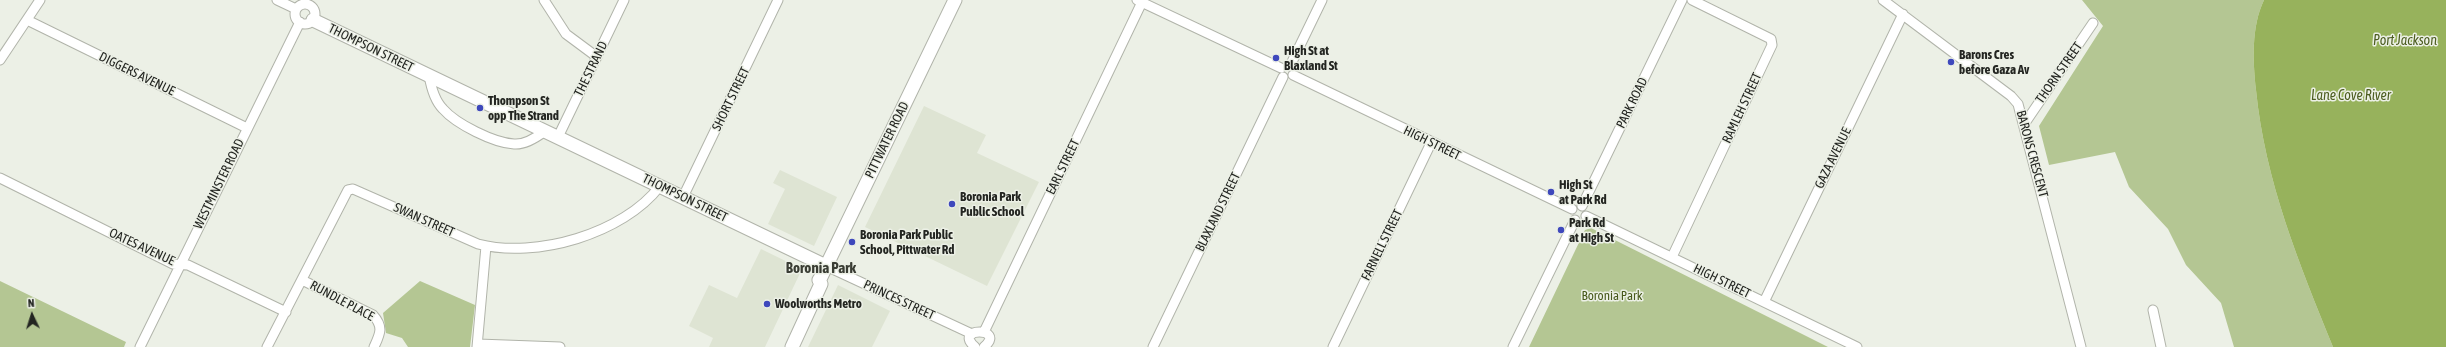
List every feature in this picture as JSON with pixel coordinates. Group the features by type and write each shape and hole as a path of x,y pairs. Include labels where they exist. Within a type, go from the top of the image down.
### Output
{"street":[{"path":"0,60 40,0"},
{"path":"276,0 296,9"},
{"path":"544,0 566,34 597,57"},
{"name":"THE STRAND","path":"558,138 624,0"},
{"name":"SHORT STREET","path":"683,197 778,0"},
{"name":"PITTWATER ROAD","path":"792,347 821,284 819,280 955,0"},
{"path":"1140,1 1282,73 1285,65 1292,70 1322,0"},
{"name":"PARK ROAD","path":"1582,206 1682,0"},
{"name":"RAMLEH STREET","path":"1672,257 1772,45 1771,39 1692,0"},
{"name":"BARONS CRESCENT","path":"1883,0 2011,96 2020,108 2081,347"},
{"name":"EARL STREET","path":"984,332 1140,1"},
{"path":"310,2 315,11 306,21 296,18 296,9 303,4 310,2"},
{"name":"GAZA AVENUE","path":"1764,302 1903,14"},
{"name":"DIGGERS AVENUE","path":"27,20 246,128"},
{"name":"THOMPSON STREET","path":"306,21 429,75 826,266"},
{"name":"WESTMINSTER ROAD","path":"140,347 246,128 306,21"},
{"name":"THORN STREET","path":"2025,123 2093,23"},
{"name":"HIGH STREET","path":"1292,70 1432,143 1572,209"},
{"name":"BLAXLAND STREET","path":"1153,347 1282,73"},
{"name":"THOMPSON STREET","path":"429,75 431,89 442,108 473,132 515,144 537,137 545,131"},
{"name":"FARNELL STREET","path":"1333,347 1432,143"},
{"name":"OATES AVENUE","path":"0,178 173,264 188,265 286,312"},
{"name":"SWAN STREET","path":"267,347 286,312 344,194 348,190 353,189 486,246 534,247 558,244 591,234 633,212 660,186"},
{"path":"1576,206 1582,206 1586,211 1586,216 1582,220 1575,220 1571,217 1572,209 1576,206"},
{"name":"HIGH STREET","path":"1586,216 1857,347"},
{"path":"1513,347 1575,220"},
{"path":"486,246 477,346 560,347"},
{"name":"PRINCES STREET","path":"826,266 972,334"},
{"name":"RUNDLE PLACE","path":"302,280 373,315 379,321 381,328 381,333 374,347"},
{"name":"PITTWATER ROAD","path":"783,347 814,281 819,280"},
{"path":"2153,310 2161,347"},
{"path":"975,347 971,343 972,334 977,331 984,332 988,337 990,346"}],"shaded area":[{"name":"Boronia Park Public School","path":"924,106 986,135 977,153 1039,182 987,286 865,227"},
{"path":"780,170 837,197 814,246 768,224 785,189 773,183"},
{"path":"761,249 802,269 765,347 709,347 713,338 689,326 709,285 737,298"},
{"path":"838,285 890,311 872,347 808,347"}],"green space":[{"path":"2082,0 2264,0 2257,21 2254,44 2254,68 2260,124 2275,189 2285,221 2333,347 2234,347 2221,303 2186,265 2168,229 2129,187 2115,152 2049,165 2039,126 2103,26"},
{"name":"Boronia Park","path":"1591,228 1828,347 1529,347 1585,230"},
{"path":"0,281 126,342 124,347 0,347"},
{"path":"420,281 475,305 470,347 408,347 402,338 386,333 383,313"}],"water":[{"name":"Lane Cove River","path":"2264,0 2446,0 2446,347 2333,347 2285,221 2275,189 2260,124 2254,68 2254,44 2257,21"}],"place":[{"name":"High St at Blaxland St","path":"1276,58"},
{"name":"Barons Cres before Gaza Av","path":"1951,62"},
{"name":"Thompson St opp The Strand","path":"480,108"},
{"name":"High St at Park Rd","path":"1551,192"},
{"name":"Boronia Park Public School","path":"952,204"},
{"name":"Park Rd at High St","path":"1561,230"},
{"name":"Boronia Park Public School, Pittwater Rd","path":"852,242"},
{"name":"Woolworths Metro","path":"767,304"}],"district":[{"name":"Boronia Park","path":"821,268"}],"water label":[{"name":"Port Jackson","path":"2405,41"}]}
